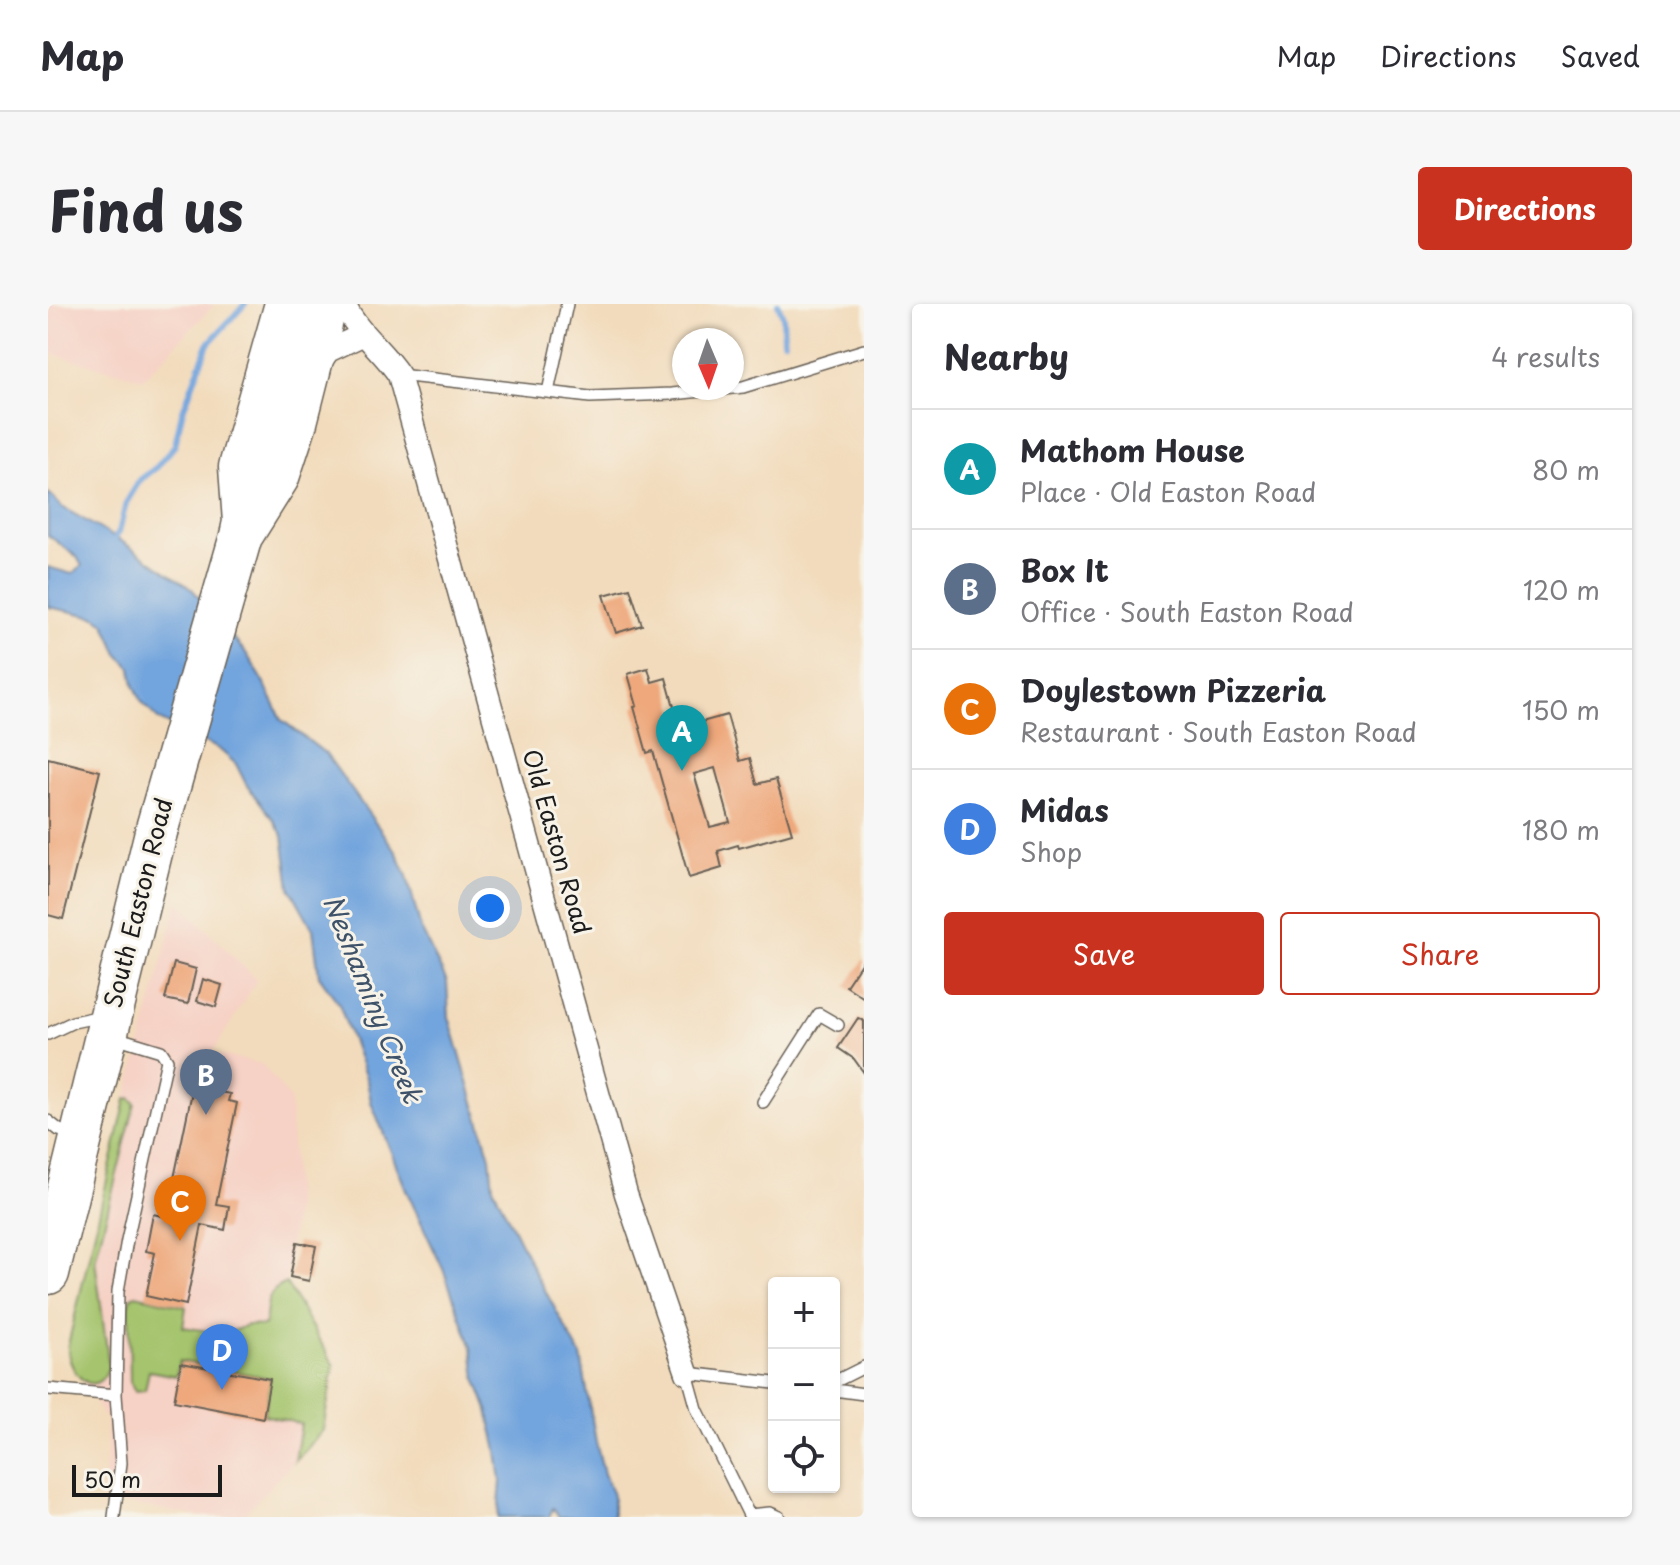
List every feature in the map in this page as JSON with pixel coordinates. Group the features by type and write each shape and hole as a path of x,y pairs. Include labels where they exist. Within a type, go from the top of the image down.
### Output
{"highway":[{"name":"South Easton Road","path":"48,1273 64,1129 108,1024 156,832 237,551 244,522 240,467 286,304"},
{"name":"South Easton Road","path":"237,551 278,477 326,304"}],"street":[{"name":"Old Easton Road","path":"344,304 362,335 382,350 399,375 626,1194 687,1373"},
{"path":"302,396 328,351 362,335"}],"lane":[{"path":"548,392 567,304"},
{"path":"399,375 590,397 672,394 743,387 864,350"},
{"path":"763,1102 819,1014 838,1025"},
{"path":"49,1032 73,1022 108,1024 161,1051 167,1060 118,1291 116,1395 121,1463 114,1517"},
{"path":"840,1379 864,1367"},
{"path":"768,1382 687,1373 697,1409 749,1516 770,1513 779,1517"},
{"path":"48,1389 116,1395"},
{"path":"840,1391 864,1394"}],"shaded area":[{"path":"48,304 215,304 143,379 48,353"},
{"path":"178,901 257,980 212,1053 262,1064 290,1099 295,1206 286,1283 334,1365 323,1430 241,1517 203,1517 101,1499 107,1451 106,1420 67,1357 125,1104"}],"green space":[{"path":"130,1098 135,1103 95,1260 109,1366 97,1383 90,1383 77,1374 68,1345 126,1099"},
{"path":"286,1283 334,1365 323,1430 295,1461 301,1424 264,1415 270,1378 180,1361 176,1376 149,1371 145,1390 135,1391 130,1382 131,1297 136,1295 186,1307 183,1327 226,1334 247,1325 265,1326 270,1295"}],"water":[{"name":"Neshaminy Creek","path":"48,493 62,507 123,542 192,589 246,653 282,720 326,754 397,853 407,876 421,929 447,982 449,1017 490,1157 493,1187 581,1356 596,1442 613,1495 613,1517 559,1517 553,1508 549,1517 498,1517 501,1481 497,1451 488,1410 476,1378 472,1348 443,1269 407,1192 371,1102 367,1081 339,1004 319,976 313,929 290,888 283,836 246,784 236,764 219,749 159,720 142,702 131,668 118,654 105,624 96,617 48,607 48,567 72,574 82,566 77,557 48,535"}],"building":[{"path":"630,588 642,625 616,633 604,595"},
{"path":"648,668 652,682 666,678 680,728 727,715 740,761 750,758 757,784 776,779 792,833 718,851 722,868 689,878 653,751 647,753 628,674","holes":["715,768 730,822 710,827 694,774"]},
{"path":"48,758 100,771 63,919 48,915"},
{"path":"864,959 864,998 846,986"},
{"path":"174,963 196,969 188,1004 165,999"},
{"path":"203,979 222,985 216,1007 197,1001"},
{"path":"858,1018 864,1021 864,1073 854,1059 838,1048"},
{"path":"193,1087 230,1094 228,1101 237,1103 216,1204 229,1206 225,1230 202,1225 186,1305 146,1296 155,1253 146,1251 153,1214 166,1217"},
{"path":"297,1242 316,1246 309,1281 290,1277"},
{"path":"181,1363 270,1379 263,1418 174,1401"}],"waterway":[{"path":"112,543 119,532 126,503 140,480 157,467 175,445 182,413 208,344 245,304"},
{"path":"778,304 783,317 784,341"}],"place":[{"name":"Mathom House","path":"682,771"},
{"name":"Box It","path":"206,1115"},
{"name":"Doylestown Pizzeria","path":"180,1241"},
{"name":"Midas","path":"222,1390"}]}
